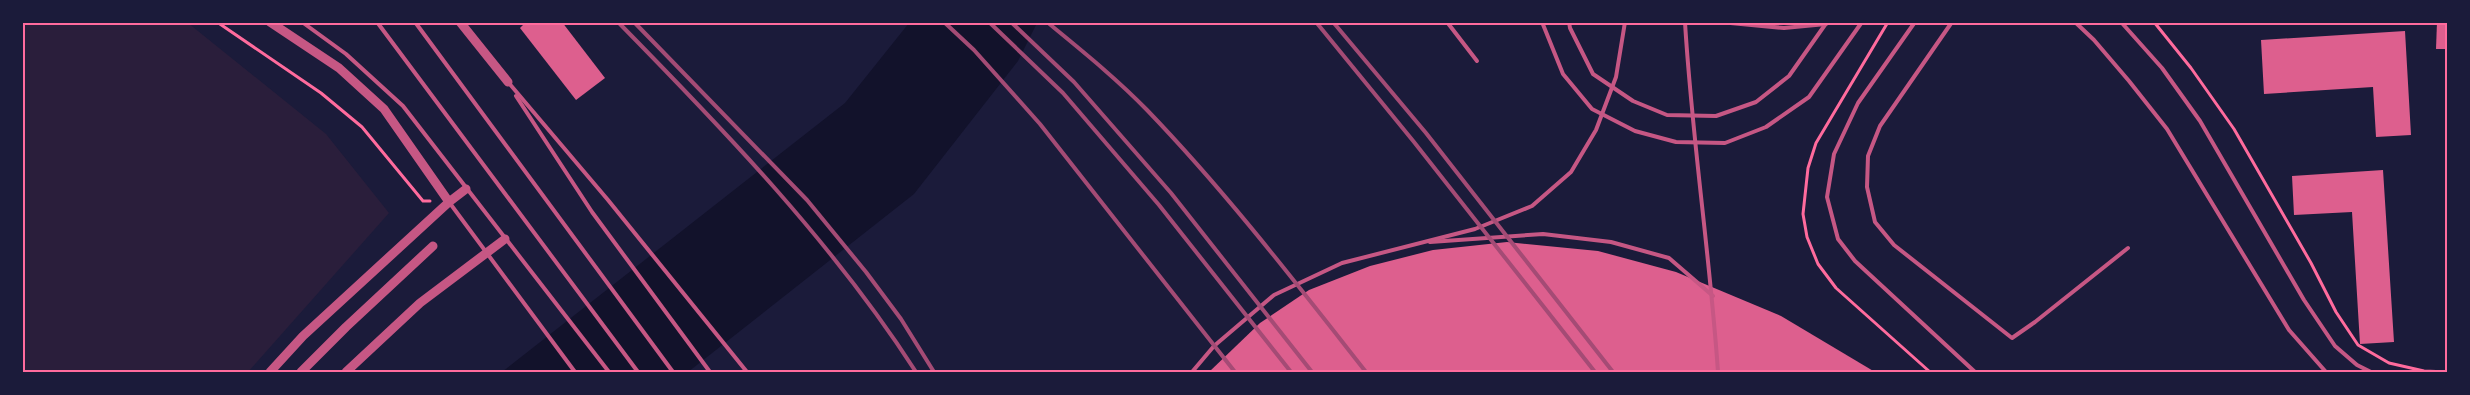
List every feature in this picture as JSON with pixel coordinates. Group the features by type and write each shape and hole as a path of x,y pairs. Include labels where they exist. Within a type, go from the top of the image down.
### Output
{"street":[{"path":"270,22 339,68 384,109 449,202"},
{"path":"460,22 508,82"},
{"path":"270,372 303,336 449,202 466,189"},
{"path":"346,372 420,303 505,239"},
{"path":"301,372 433,246"}],"lane":[{"path":"302,22 346,54 403,106 609,372"},
{"path":"377,22 638,372"},
{"path":"415,22 673,372"},
{"path":"1447,22 1477,61"},
{"path":"1542,22 1562,74 1592,109 1635,131 1676,142 1725,143 1766,127 1809,97 1862,22"},
{"path":"1569,22 1570,28 1593,74 1633,101 1667,115 1716,116 1756,102 1789,76 1827,23"},
{"path":"1192,372 1214,346 1274,295 1342,263 1475,229 1532,206 1571,172 1596,130 1616,77 1625,22"},
{"path":"1685,22 1690,92 1713,296 1718,372"},
{"path":"1720,22 1784,28 1827,23"},
{"path":"1915,22 1858,103 1834,154 1827,196 1838,239 1855,261 1975,372"},
{"path":"1952,22 1880,126 1868,156 1867,187 1875,222 1894,244 2012,338 2128,248"},
{"path":"2075,22 2094,40 2129,80 2167,129 2289,330 2326,372"},
{"path":"2120,22 2162,68 2200,121 2304,300 2335,346 2357,365 2371,372"},
{"path":"508,82 608,200 746,371"},
{"path":"508,82 592,212 710,372"},
{"path":"449,202 575,372"},
{"path":"1419,243 1543,234 1611,242 1669,258 1713,296"}],"path":[{"path":"217,22 321,93 362,127 423,201 449,202"},
{"path":"1888,22 1816,143 1808,168 1803,214 1806,237 1818,264 1836,288 1930,372"},
{"path":"2154,22 2191,68 2234,129 2311,263 2336,312 2358,345 2389,363 2424,372 2448,372"}],"shaded area":[{"path":"23,22 188,23 326,134 389,213 248,372 23,371"},
{"path":"909,23 1037,23 1018,61 914,194 688,372 502,372 845,103"}],"building":[{"path":"526,22 562,22 605,78 576,100 520,28"},
{"path":"2437,22 2448,22 2448,49 2436,49"},
{"path":"2405,31 2411,135 2376,137 2373,87 2264,94 2261,40"},
{"path":"2383,170 2394,342 2360,344 2352,212 2294,215 2292,176"},
{"path":"1507,242 1598,251 1676,272 1781,316 1875,372 1209,372 1260,323 1309,290 1370,266 1433,250"}],"railway":[{"path":"618,22 737,147 813,233 884,324 916,372"},
{"path":"634,22 807,200 866,272 901,319 934,372"},
{"path":"944,22 974,50 1040,124 1235,372"},
{"path":"989,22 1063,93 1159,205 1291,372"},
{"path":"1011,22 1074,82 1171,193 1312,372"},
{"path":"1047,22 1123,87 1176,141 1260,238 1366,372"},
{"path":"1316,22 1414,142 1595,372"},
{"path":"1333,22 1426,133 1613,372"}]}
